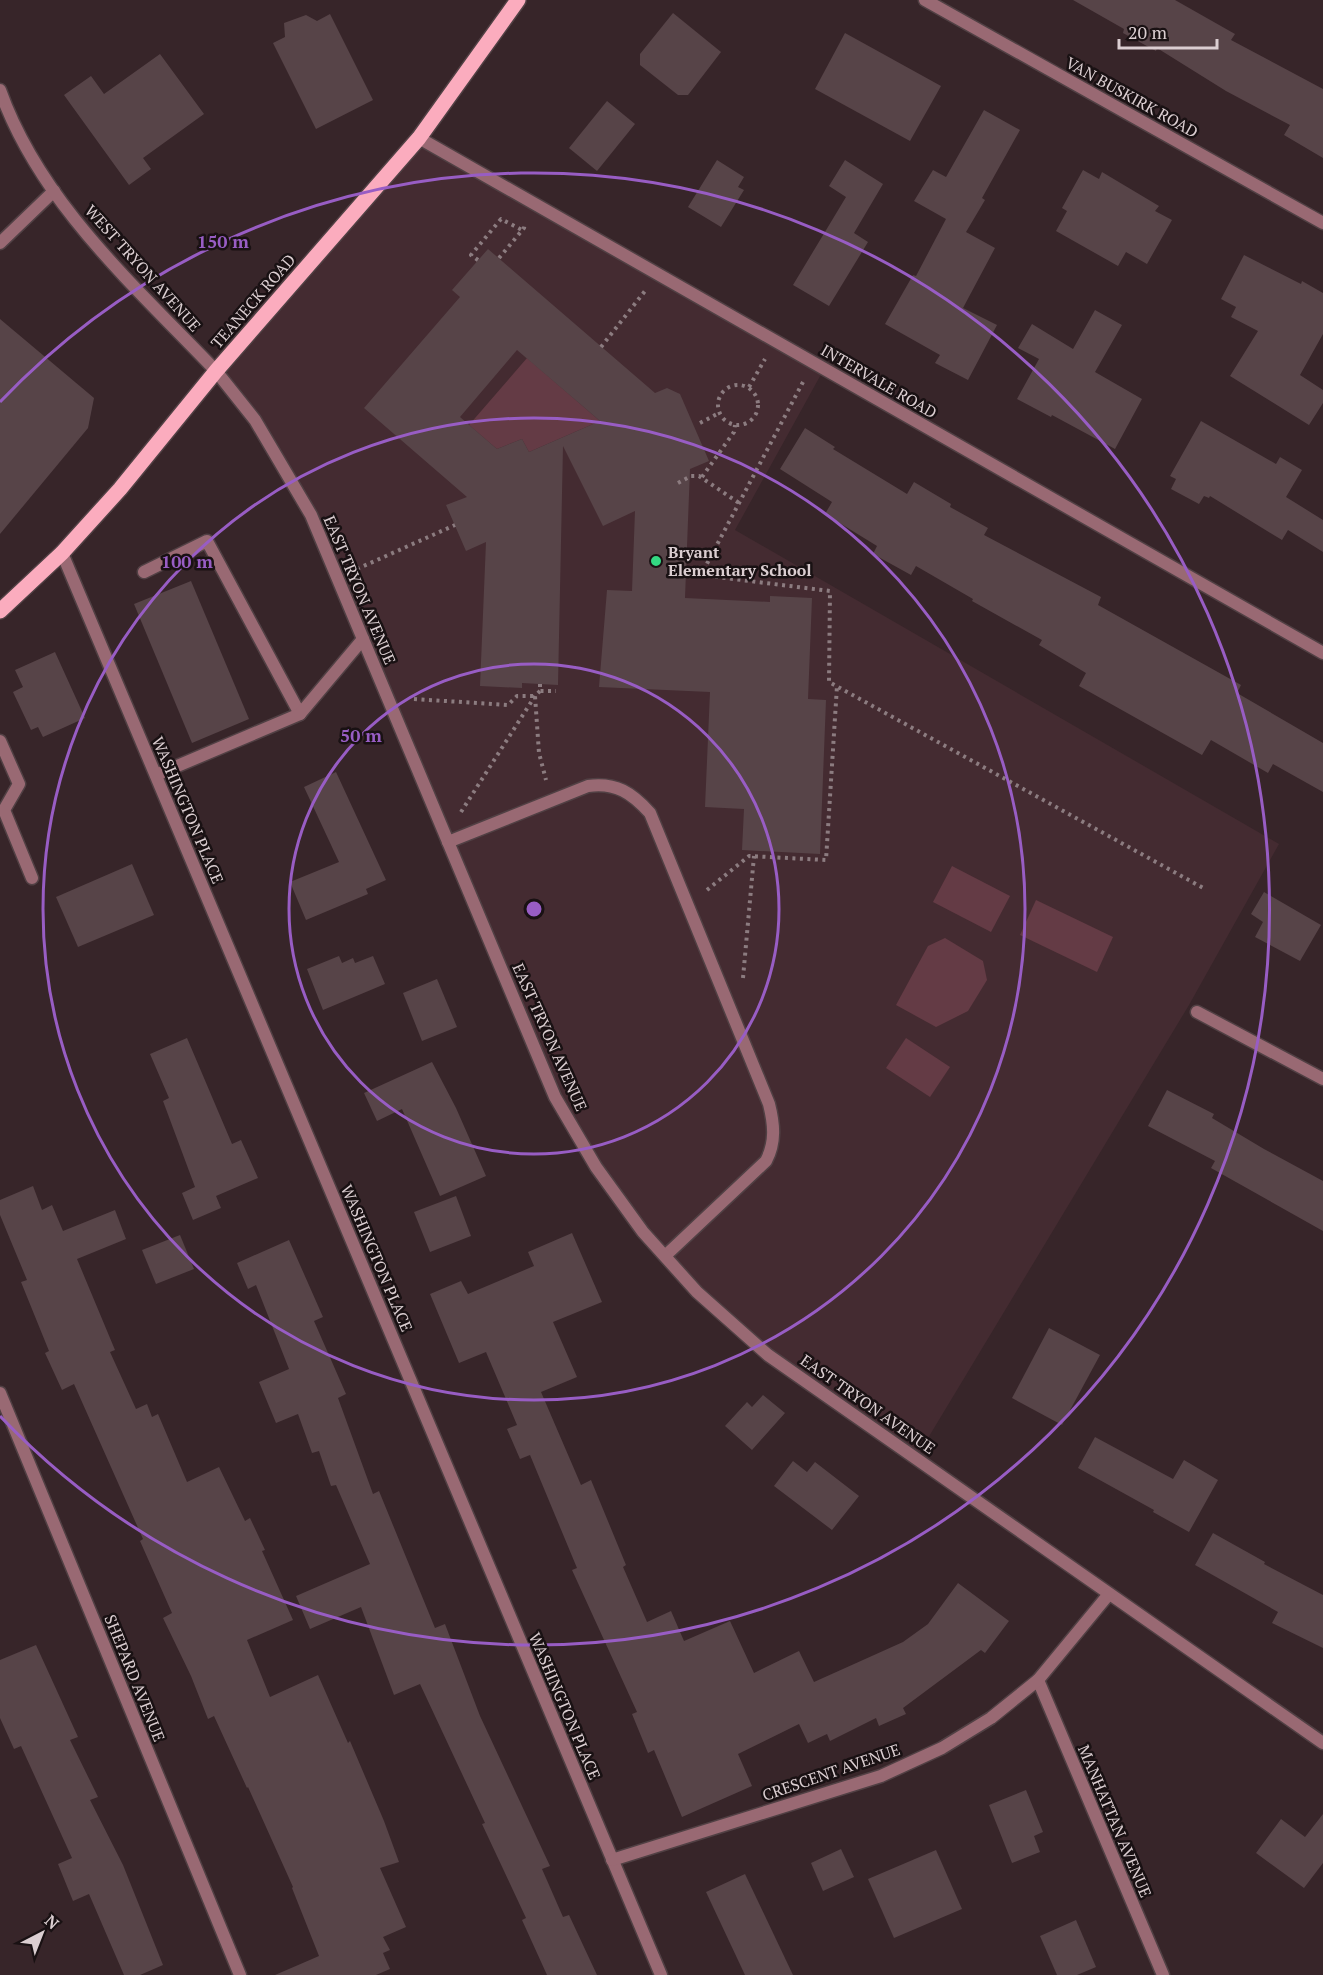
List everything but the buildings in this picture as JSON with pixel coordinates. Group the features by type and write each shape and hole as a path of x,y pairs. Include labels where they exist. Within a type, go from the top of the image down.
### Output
{"main road":[{"name":"TEANECK ROAD","path":"0,611 62,553 120,489 216,371 419,138 518,0"}],"street":[{"name":"VAN BUSKIRK ROAD","path":"925,0 1323,223"},
{"name":"WEST TRYON AVENUE","path":"0,90 6,108 36,165 90,239 216,371"},
{"name":"INTERVALE ROAD","path":"419,138 1323,653"},
{"path":"0,243 54,191"},
{"name":"EAST TRYON AVENUE","path":"216,371 261,430 311,515 555,1097 596,1167 643,1232 697,1292 768,1355 1323,1743"},
{"path":"144,572 207,541 300,714"},
{"name":"WASHINGTON PLACE","path":"62,553 661,1975"},
{"path":"156,775 300,714 363,639"},
{"path":"0,741 19,784 4,810 32,878"},
{"path":"447,838 588,786 611,786 632,795 650,813 769,1104 773,1120 772,1150 766,1161 665,1256"},
{"path":"1197,1012 1323,1079"},
{"name":"SHEPARD AVENUE","path":"0,1393 240,1975"},
{"name":"CRESCENT AVENUE","path":"612,1860 881,1776 942,1749 991,1718 1038,1680 1109,1593"},
{"name":"MANHATTAN AVENUE","path":"1038,1680 1163,1975"}],"path":[{"path":"499,258 522,231 531,202"},
{"path":"478,260 471,255 501,219 522,231"},
{"path":"601,347 658,274"},
{"path":"749,387 776,341"},
{"path":"813,362 701,575 830,591 829,682 1205,889"},
{"path":"736,385 749,387 758,398 754,418 742,426 728,423 719,413 718,401 725,390 736,385"},
{"path":"699,423 719,413"},
{"path":"702,477 734,432 735,425"},
{"path":"678,483 691,476 702,477 739,503"},
{"path":"338,578 455,525"},
{"path":"447,838 540,691 540,684"},
{"path":"688,906 749,856 826,860 837,686"},
{"path":"540,691 556,691"},
{"path":"388,698 508,705 517,696 535,696"},
{"path":"535,696 538,753 552,801"},
{"path":"742,983 754,856"}],"shaded area":[{"path":"419,138 824,369 735,530 1279,844 1189,1005 916,1458 768,1355 643,1232 555,1097 311,515 216,371"},
{"path":"527,358 600,421 529,452 522,439 497,449 469,425"},
{"path":"952,866 1010,896 991,932 933,902"},
{"path":"1036,900 1113,937 1097,972 1020,935"},
{"path":"945,938 983,961 987,980 968,1011 936,1027 896,1005 928,946"},
{"path":"906,1038 950,1067 930,1097 886,1068"}],"place":[{"name":"Bryant Elementary School","path":"656,561"}]}
